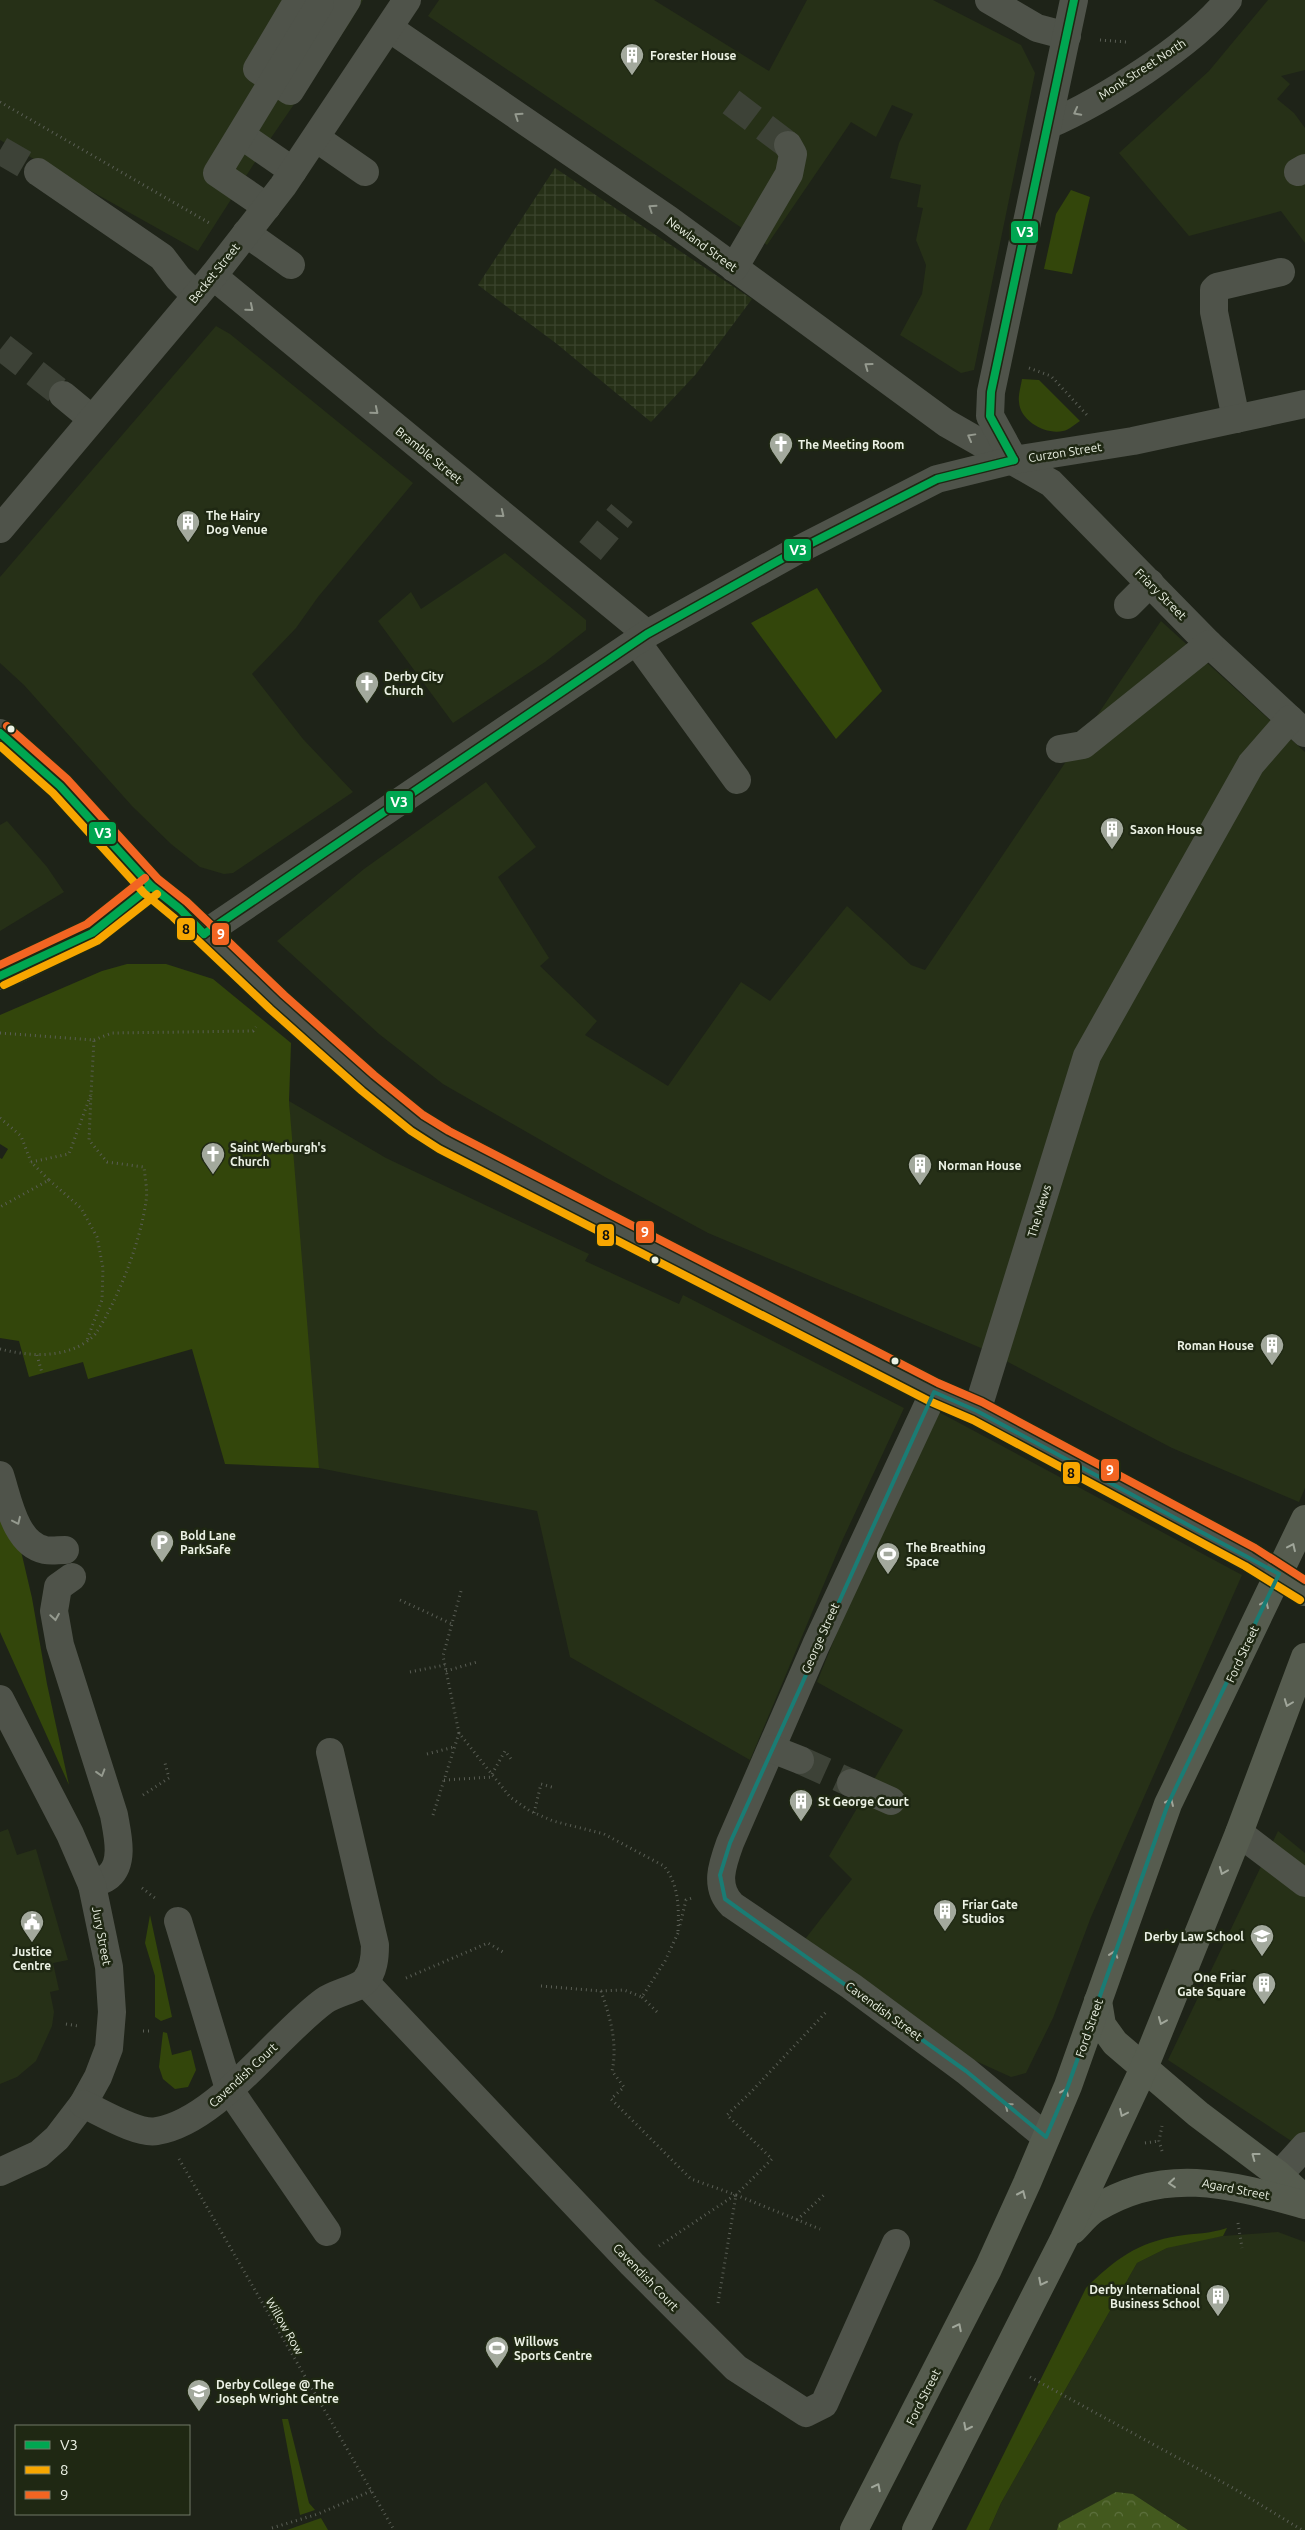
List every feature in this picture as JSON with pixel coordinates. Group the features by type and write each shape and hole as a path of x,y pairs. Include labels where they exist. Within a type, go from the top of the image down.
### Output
{"main road":[{"name":"Ford Street","path":"854,2530 988,2268 1068,2086 1168,1804 1305,1519"},
{"path":"1279,1574 1305,1592"},
{"path":"916,2530 1064,2239 1144,2068 1239,1833 1305,1657"},
{"path":"1098,2000 1102,2025 1115,2043 1279,2175 1305,2199"},
{"name":"Agard Street","path":"1064,2239 1094,2210 1146,2186 1204,2182 1241,2187 1305,2204"}],"street":[{"path":"274,81 290,91 347,0"},
{"path":"988,0 1037,28 1067,36"},
{"path":"1014,460 990,416 991,392 997,355 1074,0"},
{"name":"Monk Street North","path":"1048,125 1078,112 1141,72 1191,36 1228,0"},
{"path":"267,207 217,173 274,81 309,2"},
{"name":"Becket Street","path":"0,529 204,286 267,207 316,138 396,10"},
{"name":"Newland Street","path":"396,10 668,219 946,423 1014,460"},
{"path":"241,135 293,171"},
{"path":"316,138 365,172"},
{"path":"734,268 789,174 793,154 788,146"},
{"name":"Bramble Street","path":"38,172 162,257 178,278 204,286 641,637 737,780"},
{"path":"243,237 291,265"},
{"path":"1236,419 1214,312 1214,290 1217,286 1282,272"},
{"path":"63,395 92,419"},
{"name":"Curzon Street","path":"204,934 641,637 796,552 937,479 1014,460 1116,444 1305,404"},
{"name":"Friary Street","path":"1014,460 1051,483 1209,644 1298,726"},
{"path":"1128,605 1150,583"},
{"path":"1060,750 1083,745 1209,644"},
{"name":"The Mews","path":"977,1411 1087,1056 1251,764 1298,726"},
{"path":"0,733 60,786 151,886 180,908 204,934 363,1079 417,1123 444,1140 934,1392 977,1411 1279,1574"},
{"path":"0,976 92,933 151,886"},
{"name":"George Street","path":"721,1889 720,1875 724,1860 816,1645 934,1392"},
{"path":"0,1475 13,1514 25,1539 45,1550 64,1550"},
{"path":"72,1577 58,1587 54,1611 60,1645 114,1815 118,1837 118,1861 110,1875 92,1885"},
{"name":"Jury Street","path":"0,1699 70,1834 92,1885 109,1967 112,2033 109,2048 98,2077 83,2104 57,2138 39,2154 11,2168"},
{"path":"772,1749 800,1760"},
{"path":"330,1752 375,1945 370,1986"},
{"path":"851,1783 891,1801"},
{"path":"1239,1833 1305,1883"},
{"name":"Cavendish Street","path":"721,1889 732,1905 851,1986 966,2071 1046,2137"},
{"path":"178,1921 230,2089 327,2232"},
{"name":"Cavendish Court","path":"83,2104 142,2129 154,2132 180,2125 213,2105 324,2001 370,1986 632,2264 736,2368 806,2413 824,2404 896,2243"},
{"path":"1279,2175 1305,2146"}],"path":[{"path":"0,102 243,237"},
{"path":"997,355 1051,376 1116,444"},
{"path":"0,1034 94,1040 112,1033 253,1031 277,1002"},
{"path":"0,1349 22,1354 37,1354 75,1348 95,1334 119,1289 136,1243 146,1200 144,1167 107,1162 89,1140 94,1040"},
{"path":"32,1162 69,1154 91,1094"},
{"path":"0,1118 21,1136 32,1162 81,1208 97,1237 103,1268 102,1300 87,1340"},
{"path":"0,1207 49,1180"},
{"path":"37,1354 42,1374"},
{"path":"461,1591 443,1656 459,1732 510,1797 534,1813 553,1822 604,1834 664,1866 671,1875 677,1897 678,1931"},
{"path":"400,1600 452,1624"},
{"path":"446,1671 477,1662"},
{"path":"410,1672 445,1665"},
{"path":"433,1815 459,1732"},
{"path":"427,1754 454,1747"},
{"path":"493,1775 505,1751 511,1759"},
{"path":"444,1780 493,1775"},
{"path":"534,1813 541,1784 555,1788"},
{"path":"642,1997 664,1961 678,1931 686,1900 721,1889"},
{"path":"370,1986 488,1944 503,1952"},
{"path":"541,1986 600,1991 624,1990 642,1997 658,2014"},
{"path":"632,2264 736,2195 772,2159 727,2115 851,1986"},
{"path":"600,1991 613,2033 615,2056 612,2071 624,2086 611,2099 691,2179 820,2229"},
{"path":"1163,2119 1160,2141 1163,2155"},
{"name":"Willow Row","path":"162,2130 394,2530"},
{"path":"797,2220 825,2194"},
{"path":"712,2344 736,2195"},
{"path":"1238,2223 1242,2248"},
{"path":"1028,2376 1233,2488 1302,2530"},
{"path":"272,2528 318,2514 371,2491"}],"highlighted area":[{"path":"934,1392 977,1411 1279,1574 1168,1804 1068,2086 1046,2137 966,2071 725,1899 720,1875 730,1843"}],"shaded area":[{"path":"0,0 363,0 198,251 0,140"},
{"path":"439,0 654,0 769,71 807,0 933,0 1021,45 1035,73 974,370 961,373 900,335 922,294 926,265 916,240 923,208 917,207 921,185 890,178 899,143 913,114 892,105 876,137 851,122 767,245 428,16"},
{"path":"1268,0 1305,0 1305,70 1281,76 1290,84 1277,99 1294,113 1305,128 1305,243 1281,211 1189,236 1119,153 1209,71"},
{"path":"555,168 752,299 696,374 651,422 557,344 478,285"},
{"path":"216,326 230,334 413,483 318,597 296,628 252,674 303,739 353,792 233,873 224,874 200,867 171,844 132,806 24,685 0,663 0,577"},
{"path":"505,553 586,620 586,630 545,662 453,723 378,621 411,592 421,609"},
{"path":"1161,621 1305,752 1305,1488 1299,1502 1172,1448 981,1348 708,1233 605,1177 443,1084 379,1034 277,941 364,869 486,782 536,847 498,877 549,958 540,966 597,1021 585,1035 668,1086 741,982 770,1001 847,906 911,965 925,970"},
{"path":"7,821 47,867 64,892 0,931 0,825"},
{"path":"289,1101 386,1158 589,1254 585,1261 679,1304 683,1295 904,1408 842,1541 750,1760 570,1657 537,1511 319,1468 303,1339"},
{"path":"937,1411 1242,1575 1091,1917 1053,2018 1026,2073 1011,2077 967,2057 802,1943 852,1879 829,1856 903,1730 817,1682 844,1615"},
{"name":"Justice Centre","path":"8,1829 17,1855 36,1849 68,1960 53,1963 59,1990 50,1992 54,2012 52,2026 36,2061 17,2077 0,2084 0,1832"},
{"name":"Derby Law School","path":"1278,1831 1305,1853 1305,2150 1168,2060"},
{"path":"1278,2232 1305,2242 1305,2530 1188,2530 1133,2494 1059,2523 1057,2530 989,2530 1001,2503 1137,2263 1167,2248 1187,2242 1223,2236"}],"green space":[{"path":"1071,190 1090,197 1072,274 1044,269 1056,214"},
{"path":"1022,379 1039,380 1080,421 1063,431 1056,432 1042,429 1029,421 1020,409 1019,396"},
{"path":"817,588 882,691 836,739 751,623"},
{"path":"127,964 166,964 213,979 291,1043 289,1101 319,1468 225,1464 192,1349 88,1379 83,1362 29,1377 19,1341 0,1338 0,1158 2,1159 8,1149 0,1144 0,1015 102,971"},
{"path":"0,1498 21,1551 69,1785 0,1632"},
{"path":"150,1915 172,2017 161,2021 155,2017 155,1976 145,1943"},
{"path":"163,2032 167,2033 172,2055 191,2050 196,2070 188,2087 175,2089 163,2079 159,2067"},
{"path":"1227,2228 1223,2236 1167,2248 1137,2263 1001,2503 989,2530 966,2530 1086,2288 1117,2261 1139,2248 1164,2239"},
{"path":"282,2419 288,2419 309,2503 315,2510 300,2515"},
{"path":"1116,2492 1133,2494 1188,2530 1057,2530 1059,2523"},
{"path":"321,2518 328,2530 287,2530"}],"tunnel":[{"path":"731,102 788,145"},
{"path":"0,150 38,172"},
{"path":"2,347 63,395"},
{"path":"590,551 622,513"},
{"path":"800,1760 851,1783"}],"transit line":[{"name":"V3","path":"1014,460 990,416 991,392 1074,0"},
{"name":"V3","path":"204,934 647,634 796,551 937,479 1014,460"},
{"name":"9","path":"7,726 67,779 158,879 187,902 284,995 374,1075 423,1115 449,1131 938,1383 982,1402 1255,1548 1305,1580"},
{"name":"V3","path":"0,733 60,786 151,886 180,909 204,934"},
{"name":"8","path":"0,746 53,793 144,893 173,917 270,1009 362,1091 411,1131 439,1149 929,1401 973,1420 1245,1566 1300,1600"},
{"name":"9","path":"0,965 87,924 145,878"},
{"name":"V3","path":"0,976 92,933 151,886"},
{"name":"8","path":"4,985 97,941 157,894"}],"place":[{"name":"Forester House","path":"632,76"},
{"name":"The Meeting Room","path":"781,465"},
{"name":"The Hairy Dog Venue","path":"188,543"},
{"name":"Derby City Church","path":"367,704"},
{"name":"Saxon House","path":"1112,850"},
{"name":"Saint Werburgh's Church","path":"213,1175"},
{"name":"Norman House","path":"920,1186"},
{"name":"Roman House","path":"1272,1366"},
{"name":"Bold Lane ParkSafe","path":"162,1563"},
{"name":"The Breathing Space","path":"888,1575"},
{"name":"St George Court","path":"801,1822"},
{"name":"Friar Gate Studios","path":"945,1932"},
{"name":"Justice Centre","path":"32,1943"},
{"name":"Derby Law School","path":"1262,1957"},
{"name":"One Friar Gate Square","path":"1264,2005"},
{"name":"Derby International Business School","path":"1218,2317"},
{"name":"Willows Sports Centre","path":"497,2369"},
{"name":"Derby College @ The Joseph Wright Centre","path":"199,2412"}]}
